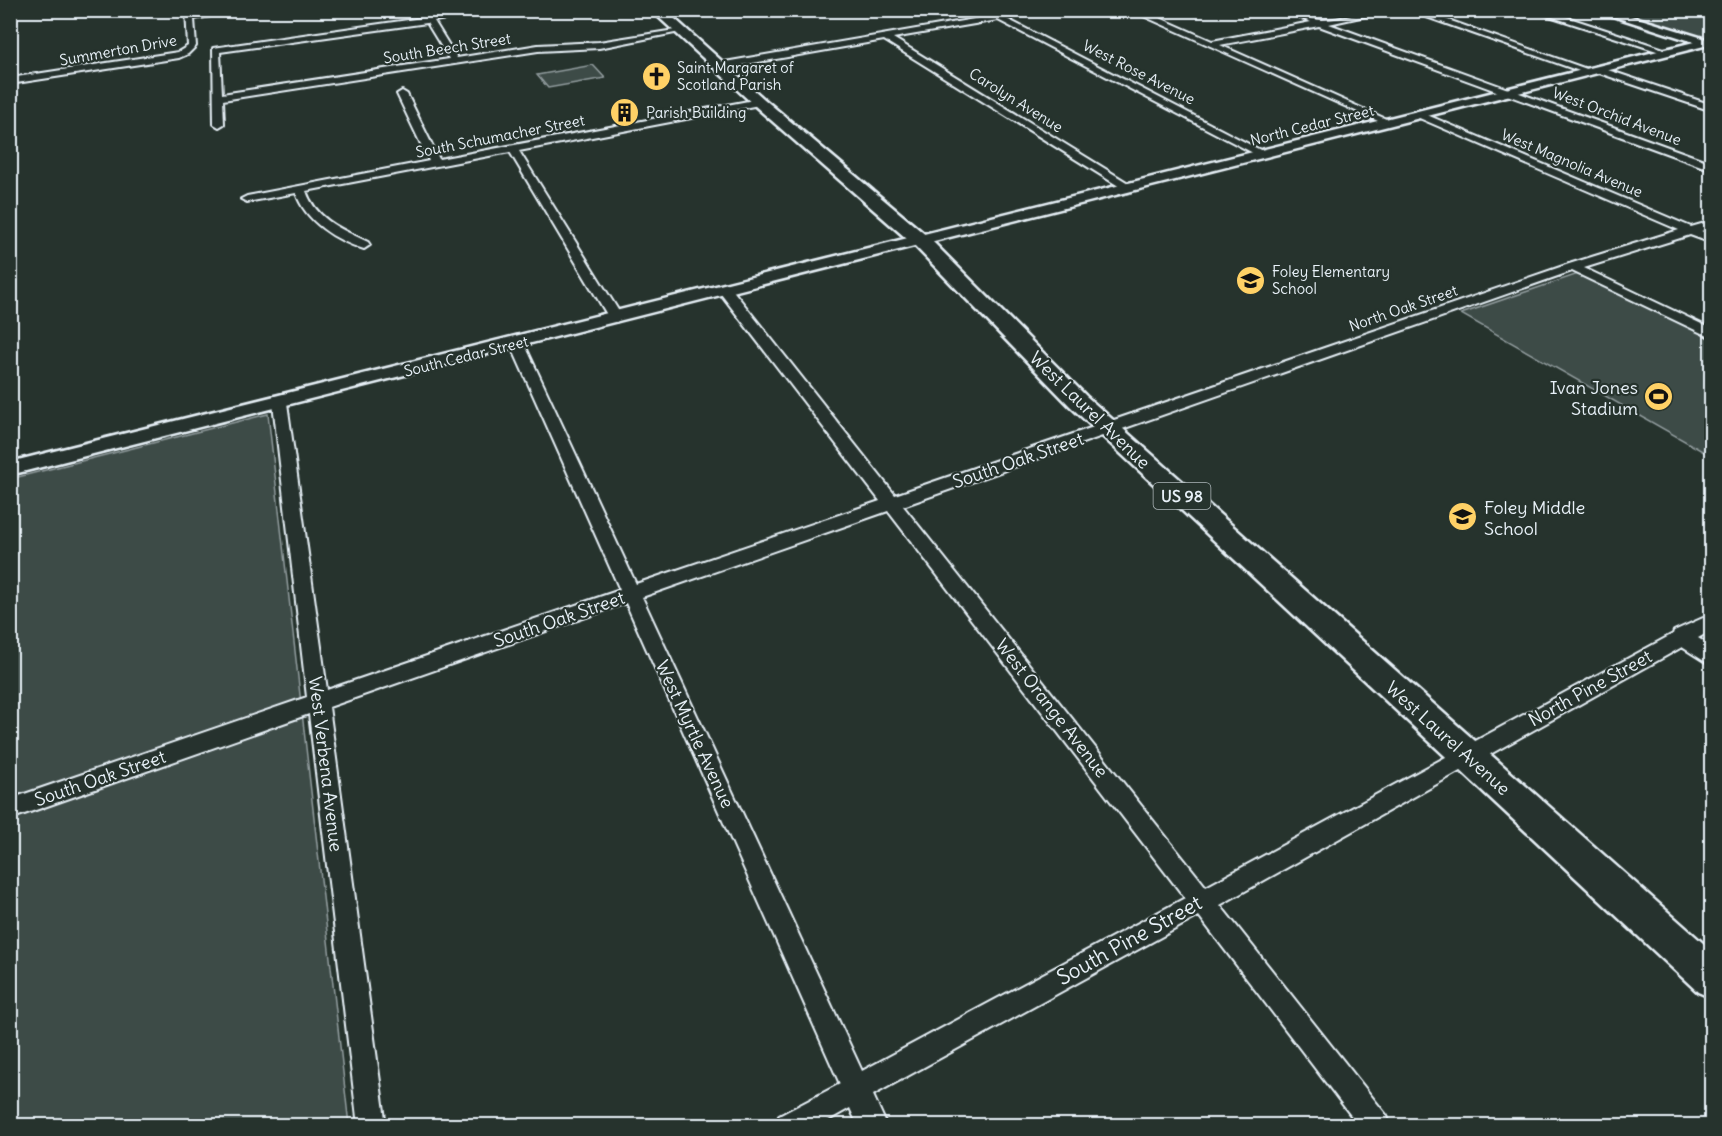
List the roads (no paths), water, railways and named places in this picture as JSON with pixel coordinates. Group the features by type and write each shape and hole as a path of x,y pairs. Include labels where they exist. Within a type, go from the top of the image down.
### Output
{"main road":[{"name":"West Laurel Avenue","path":"657,10 759,102 921,241 984,303 1042,366 1108,429 1712,978"}],"street":[{"path":"190,14 241,10"},
{"path":"219,124 216,50 498,10"},
{"path":"719,66 1044,10"},
{"path":"1134,10 1390,123"},
{"name":"West Orchid Avenue","path":"1286,10 1712,167"},
{"path":"1213,45 1388,10"},
{"path":"1411,10 1712,108"},
{"path":"1535,10 1669,52"},
{"path":"1599,10 1710,42"},
{"name":"Summerton Drive","path":"10,81 157,60 181,54 192,46 190,14"},
{"name":"West Rose Avenue","path":"999,18 1263,154"},
{"path":"429,20 454,61"},
{"name":"South Beech Street","path":"218,98 546,47 600,45 681,31"},
{"name":"Carolyn Avenue","path":"887,38 1129,188"},
{"name":"North Cedar Street","path":"921,241 1710,42"},
{"path":"402,94 436,164"},
{"name":"South Schumacher Street","path":"247,199 759,102"},
{"name":"West Magnolia Avenue","path":"1420,115 1712,240"},
{"path":"513,149 616,318"},
{"path":"300,189 303,202 314,218 364,245"},
{"name":"North Oak Street","path":"1108,429 1573,267 1712,224"},
{"name":"South Cedar Street","path":"10,469 921,241"},
{"path":"1573,267 1712,334"},
{"name":"West Orange Avenue","path":"726,291 894,503 1377,1125"},
{"name":"West Myrtle Avenue","path":"517,343 873,1125"},
{"name":"West Verbena Avenue","path":"280,403 372,1125"},
{"name":"South Oak Street","path":"10,809 1108,429"},
{"name":"North Pine Street","path":"1468,756 1681,636 1712,621"},
{"path":"1681,636 1712,658"},
{"name":"South Pine Street","path":"789,1125 1468,756"}],"place":[{"name":"Saint Margaret of Scotland Parish","path":"656,76"},
{"name":"Parish Building","path":"625,112"},
{"name":"Foley Elementary School","path":"1251,280"},
{"name":"Ivan Jones Stadium","path":"1659,397"},
{"name":"Foley Middle School","path":"1463,517"}]}
